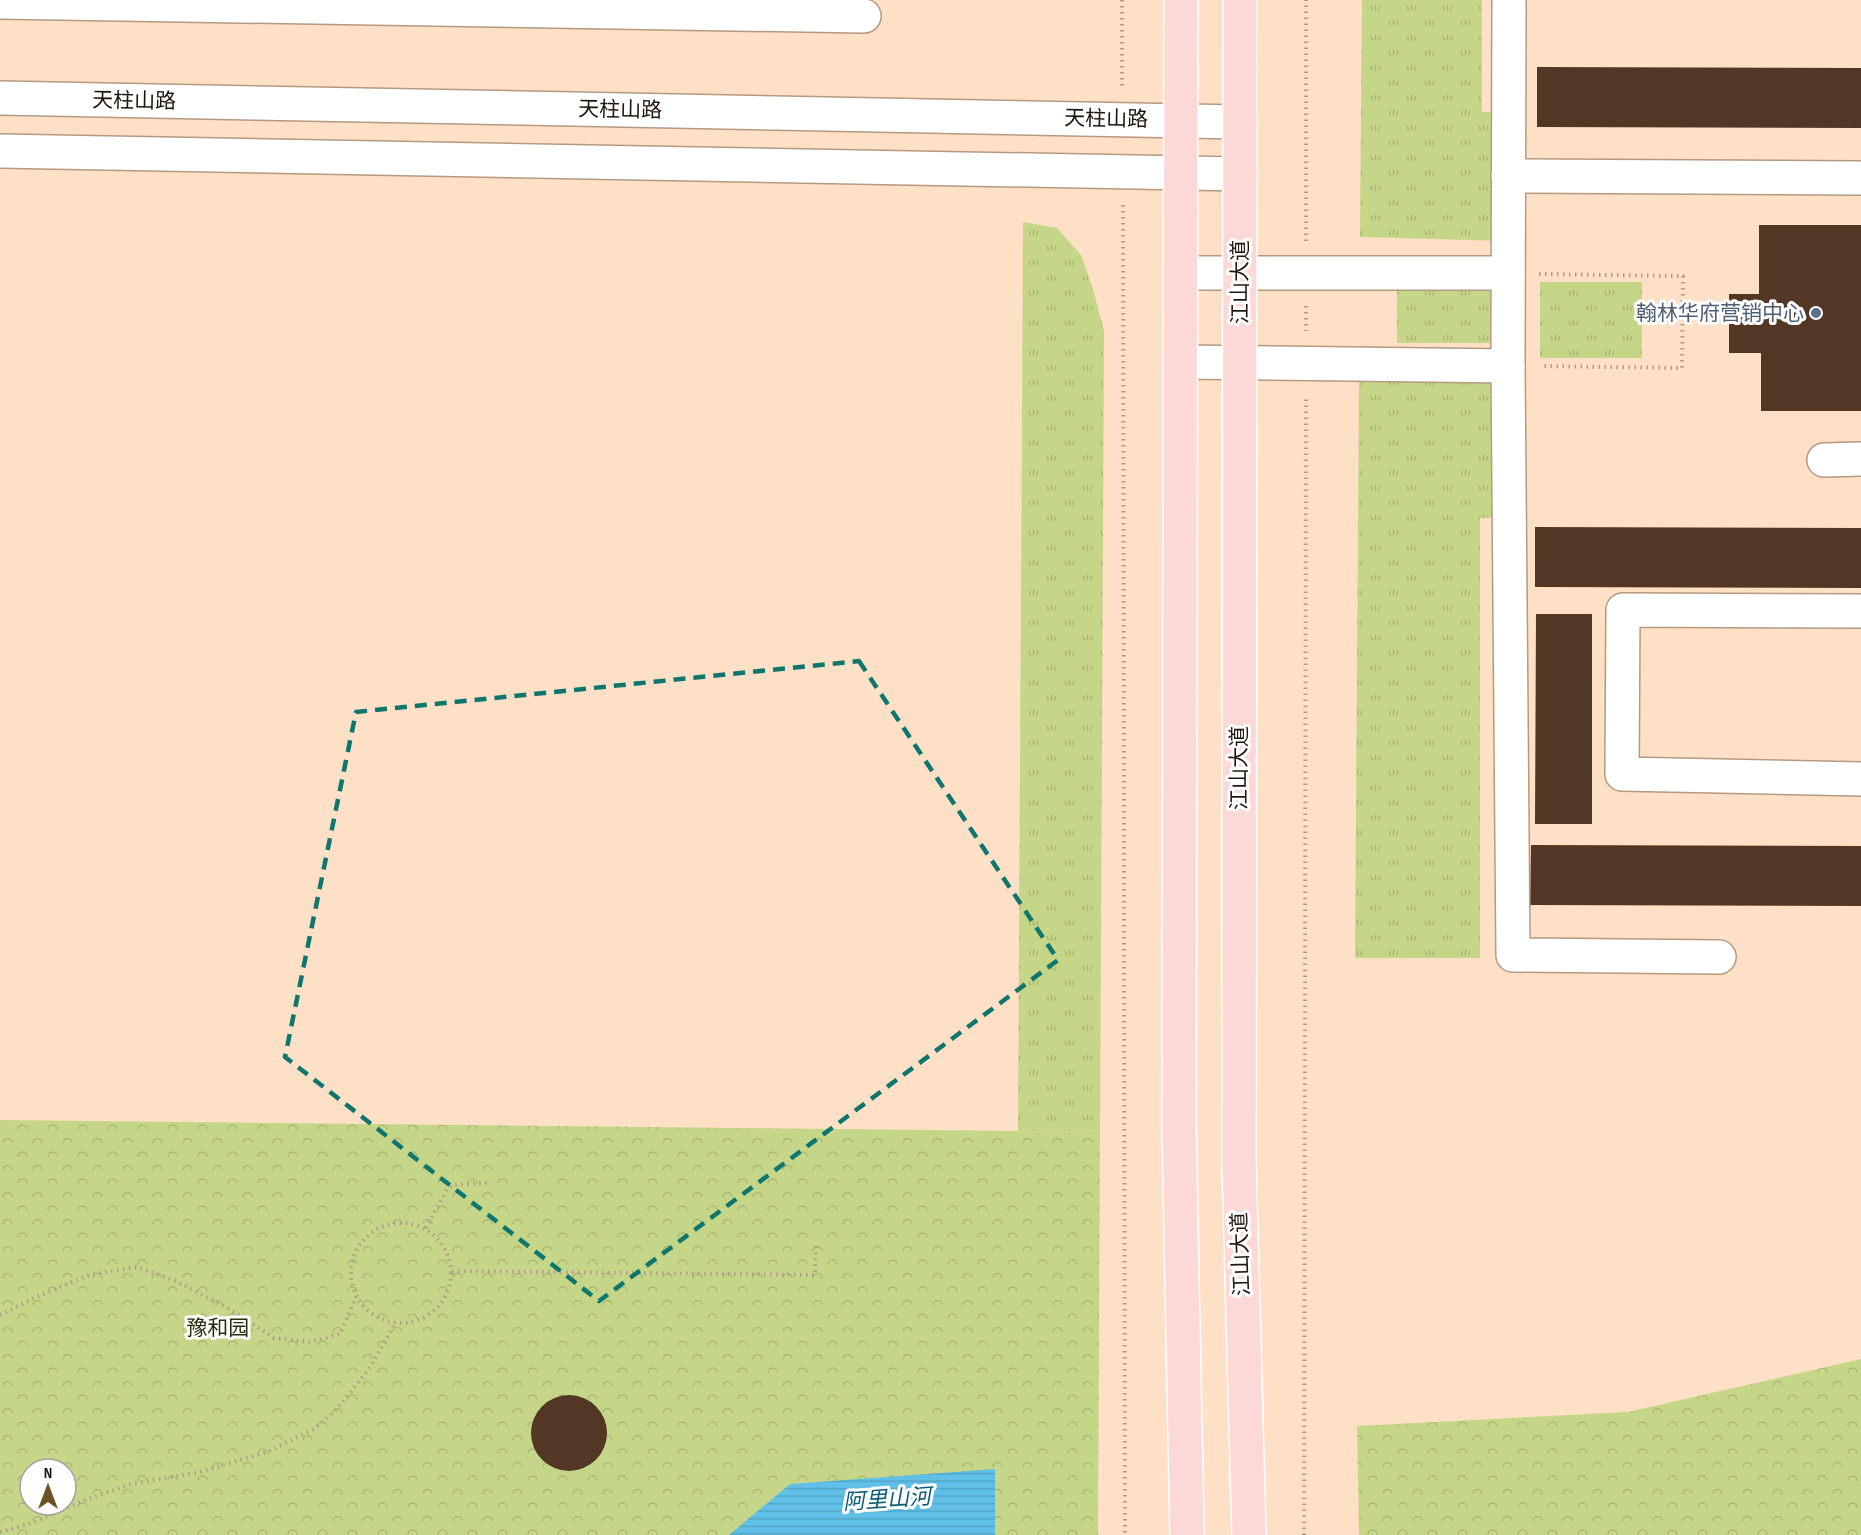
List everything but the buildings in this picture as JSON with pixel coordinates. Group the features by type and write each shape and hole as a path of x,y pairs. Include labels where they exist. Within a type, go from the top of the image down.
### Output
{"main road":[{"path":"1181,0 1179,1123 1187,1535"},
{"name":"江山大道","path":"1240,0 1239,1162 1249,1535"}],"street":[{"path":"1509,0 1508,366 1513,955 1719,957"},
{"path":"0,2 524,5 864,16"},
{"name":"天柱山路","path":"0,98 1240,122"},
{"path":"0,151 1240,174"},
{"path":"1508,176 1861,178"},
{"path":"1181,273 1508,273"},
{"path":"1181,362 1508,366"},
{"path":"1824,460 1861,459"},
{"path":"1861,611 1623,610 1622,774 1861,779"}],"path":[{"path":"1122,0 1123,119"},
{"path":"1304,1535 1306,0"},
{"path":"1123,171 1125,1535"},
{"path":"1508,273 1683,276 1682,368 1508,366"},
{"path":"426,1228 447,1189 453,1185 488,1183"},
{"path":"392,1222 409,1222 426,1228 439,1239 448,1254 452,1271 449,1288 441,1303 428,1315 412,1322 395,1323 379,1319 356,1297 351,1282 350,1266 355,1251 364,1238 376,1228 392,1222"},
{"path":"452,1271 815,1275 816,1242"},
{"path":"0,1315 89,1275 136,1267 176,1281 231,1310 274,1338 310,1342 340,1334 356,1297"},
{"path":"0,1532 32,1523 80,1502 131,1484 200,1472 267,1452 314,1429 338,1408 371,1366 395,1323"}],"highlighted area":[{"path":"859,661 1058,960 599,1301 285,1057 356,712"}],"green space":[{"path":"1362,0 1482,0 1482,112 1504,112 1504,241 1360,237"},
{"path":"1023,222 1057,228 1081,255 1104,331 1100,1132 1018,1131"},
{"path":"1540,282 1642,282 1642,358 1540,358"},
{"path":"1397,290 1495,290 1496,343 1397,343"},
{"path":"1359,376 1500,377 1501,517 1480,518 1480,958 1355,958"},
{"name":"豫和园","path":"0,1120 1100,1132 1098,1535 0,1535"},
{"path":"1861,1359 1861,1535 1359,1535 1357,1426 1628,1412"}],"water":[{"name":"阿里山河","path":"995,1469 995,1535 729,1535 790,1484"}],"place":[{"name":"翰林华府营销中心","path":"1816,313"}]}
